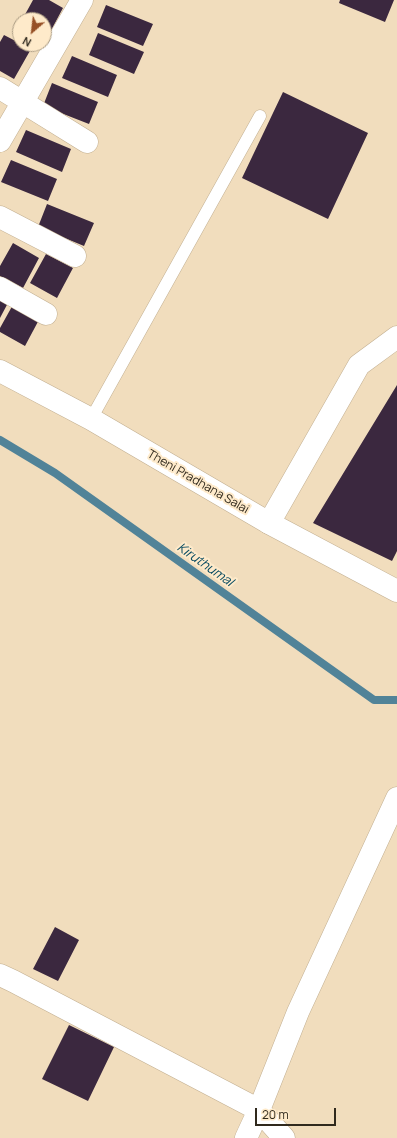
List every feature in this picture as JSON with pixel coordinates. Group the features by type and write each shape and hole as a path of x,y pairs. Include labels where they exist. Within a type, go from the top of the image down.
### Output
{"street":[{"path":"0,141 82,0"},
{"path":"0,88 88,142"},
{"path":"0,217 76,256"},
{"path":"0,288 46,314"},
{"path":"269,523 360,365 397,337"},
{"name":"Theni Pradhana Salai","path":"0,372 91,418 269,523 397,591"},
{"path":"246,1138 259,1110 298,1012 397,798"},
{"path":"0,975 20,984 259,1110 284,1138"}],"lane":[{"path":"91,418 260,116"}],"building":[{"path":"33,0 49,0 63,8 52,29 52,12 26,12"},
{"path":"340,0 394,0 385,22 339,3"},
{"path":"106,5 153,24 143,46 97,27"},
{"path":"98,33 144,52 134,74 89,55"},
{"path":"4,35 12,39 12,52 29,52 14,79 0,71 0,42"},
{"path":"72,56 117,75 108,97 62,78"},
{"path":"52,83 98,102 89,124 43,106"},
{"path":"283,92 368,133 328,219 242,178"},
{"path":"26,130 71,149 62,172 16,152"},
{"path":"11,160 57,179 48,201 1,182"},
{"path":"47,204 94,223 84,246 38,227"},
{"path":"13,243 39,258 23,288 0,276 0,266"},
{"path":"46,254 73,268 57,298 30,283"},
{"path":"0,296 9,301 0,318"},
{"path":"15,301 41,316 25,346 0,332 0,328"},
{"path":"397,385 397,551 392,561 313,523"},
{"path":"55,927 79,940 58,981 33,969"},
{"path":"69,1025 114,1047 88,1101 42,1079"}],"waterway":[{"name":"Kiruthumal","path":"0,440 55,473 374,700 397,700"}]}
